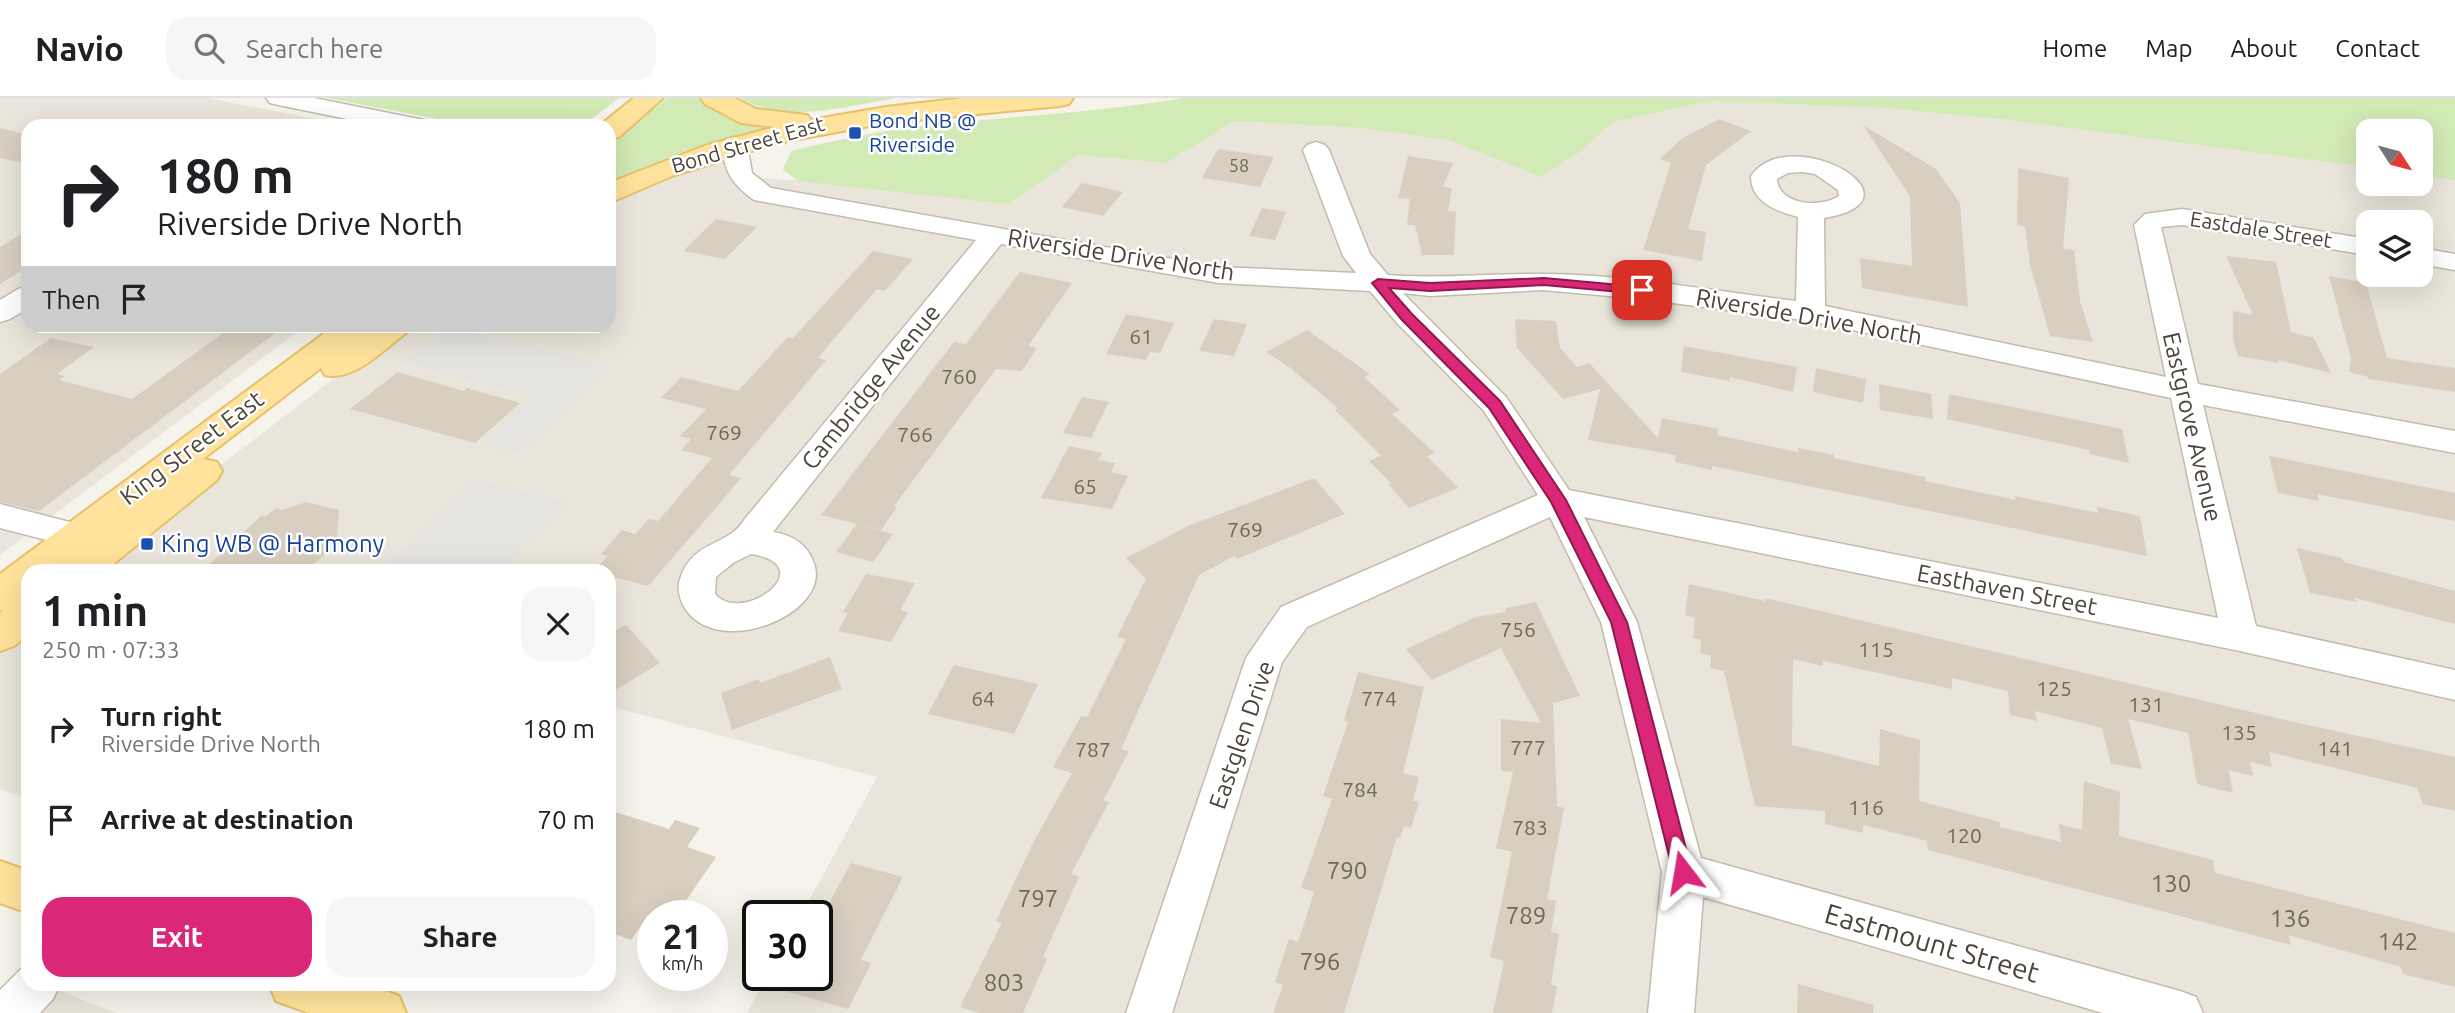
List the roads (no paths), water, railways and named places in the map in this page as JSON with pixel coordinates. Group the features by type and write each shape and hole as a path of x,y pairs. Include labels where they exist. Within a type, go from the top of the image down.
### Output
{"main road":[{"path":"616,125 650,98"},
{"path":"714,98 750,117 780,121 839,120"},
{"name":"Bond Street East","path":"616,191 669,166 735,144 839,120 944,106 1060,98"},
{"name":"King Street East","path":"40,564 345,333"},
{"path":"88,564 255,430 386,333"},
{"name":"King Street East","path":"0,596 21,579"},
{"path":"0,635 21,618"},
{"path":"0,882 21,890"},
{"path":"315,991 381,1013"}],"street":[{"path":"278,98 384,119"},
{"path":"300,119 320,106"},
{"name":"Riverside Drive North","path":"735,144 736,171 743,180 762,194 1219,275 1430,287 1544,282 1642,290 1810,312 2184,391 2455,442"},
{"path":"1316,150 1357,256 1407,317 1494,404 1558,500 1619,622 1683,872 1671,1013"},
{"path":"1810,312 1811,212"},
{"name":"Eastdale Street","path":"2154,220 2182,217 2356,245"},
{"name":"Eastgrove Avenue","path":"2154,220 2147,225 2239,637"},
{"name":"Cambridge Avenue","path":"750,541 755,529 995,234"},
{"path":"2433,258 2455,262"},
{"path":"0,313 21,300"},
{"name":"Easthaven Street","path":"1558,500 2239,637 2455,685"},
{"name":"Eastglen Drive","path":"1149,1013 1265,658 1294,617 1558,500"},
{"path":"0,516 77,536"},
{"name":"Eastmount Street","path":"1683,872 2180,1013"},
{"path":"9,1013 30,991"}],"place":[{"name":"Bond NB @ Riverside","path":"855,133"},
{"name":"King WB @ Harmony","path":"147,544"}]}
